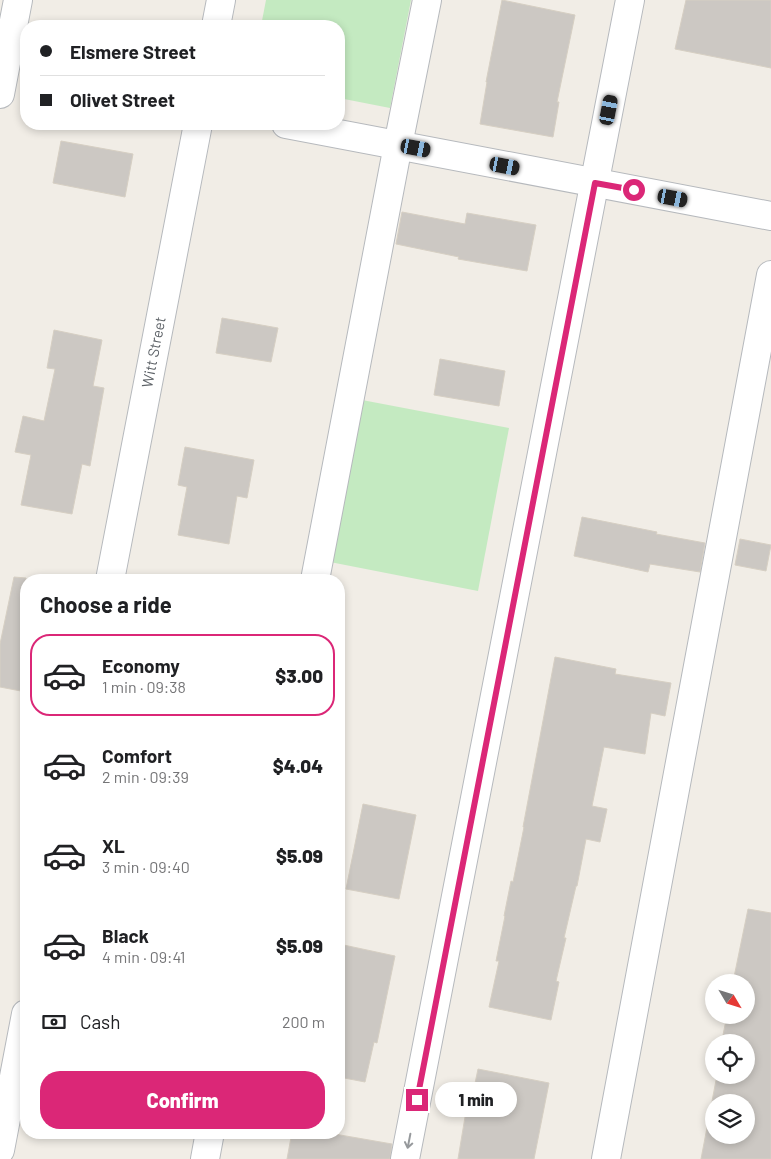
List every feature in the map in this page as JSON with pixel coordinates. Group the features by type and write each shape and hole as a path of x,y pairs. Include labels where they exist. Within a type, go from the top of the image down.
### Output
{"street":[{"path":"8,76 18,0"},
{"path":"217,20 221,0"},
{"path":"316,574 427,0"},
{"path":"406,1159 630,0"},
{"name":"Witt Street","path":"111,574 197,130"},
{"path":"318,130 771,216"},
{"path":"606,1159 771,275"},
{"path":"0,1150 20,1045"},
{"path":"205,1159 209,1139"}],"green space":[{"path":"266,0 411,0 390,108 345,99 345,20 262,20"},
{"path":"362,400 509,428 478,591 330,562"}],"building":[{"path":"502,0 575,15 557,102 559,102 553,137 480,124"},
{"path":"686,0 771,0 771,68 675,49"},
{"path":"61,141 133,154 125,197 53,183"},
{"path":"402,212 465,224 467,213 536,225 527,271 458,259 459,257 396,244"},
{"path":"222,318 278,328 271,362 216,353"},
{"path":"54,330 102,340 93,386 104,388 90,466 82,464 72,514 21,505 31,455 15,452 23,416 44,421 55,369 47,368"},
{"path":"440,359 505,371 499,406 434,395"},
{"path":"185,447 254,460 247,498 237,496 229,544 178,535 187,487 178,485"},
{"path":"582,517 705,543 700,572 650,564 648,572 574,556"},
{"path":"740,539 771,545 766,571 735,565"},
{"path":"14,577 20,578 20,691 0,687 0,644"},
{"path":"555,657 616,669 615,674 671,683 665,716 651,713 645,754 604,747 592,806 607,809 600,842 586,839 564,938 566,938 556,981 559,982 551,1020 489,1007 499,961 496,961 504,916 524,827"},
{"path":"363,804 416,815 399,899 346,889"},
{"path":"748,909 771,913 771,1159 701,1159 705,1138 705,1144 755,1144 755,1094 713,1094 715,1084 755,1084 755,1034 723,1034 725,1024 755,1024 755,974 735,974"},
{"path":"345,945 395,956 377,1043 374,1042 365,1082 345,1078"},
{"path":"478,1069 549,1083 534,1159 458,1159 466,1111 469,1112"},
{"path":"345,1136 392,1144 390,1159 287,1159 291,1139 345,1139"}],"route":[{"path":"417,1100 595,183 634,190"}]}
